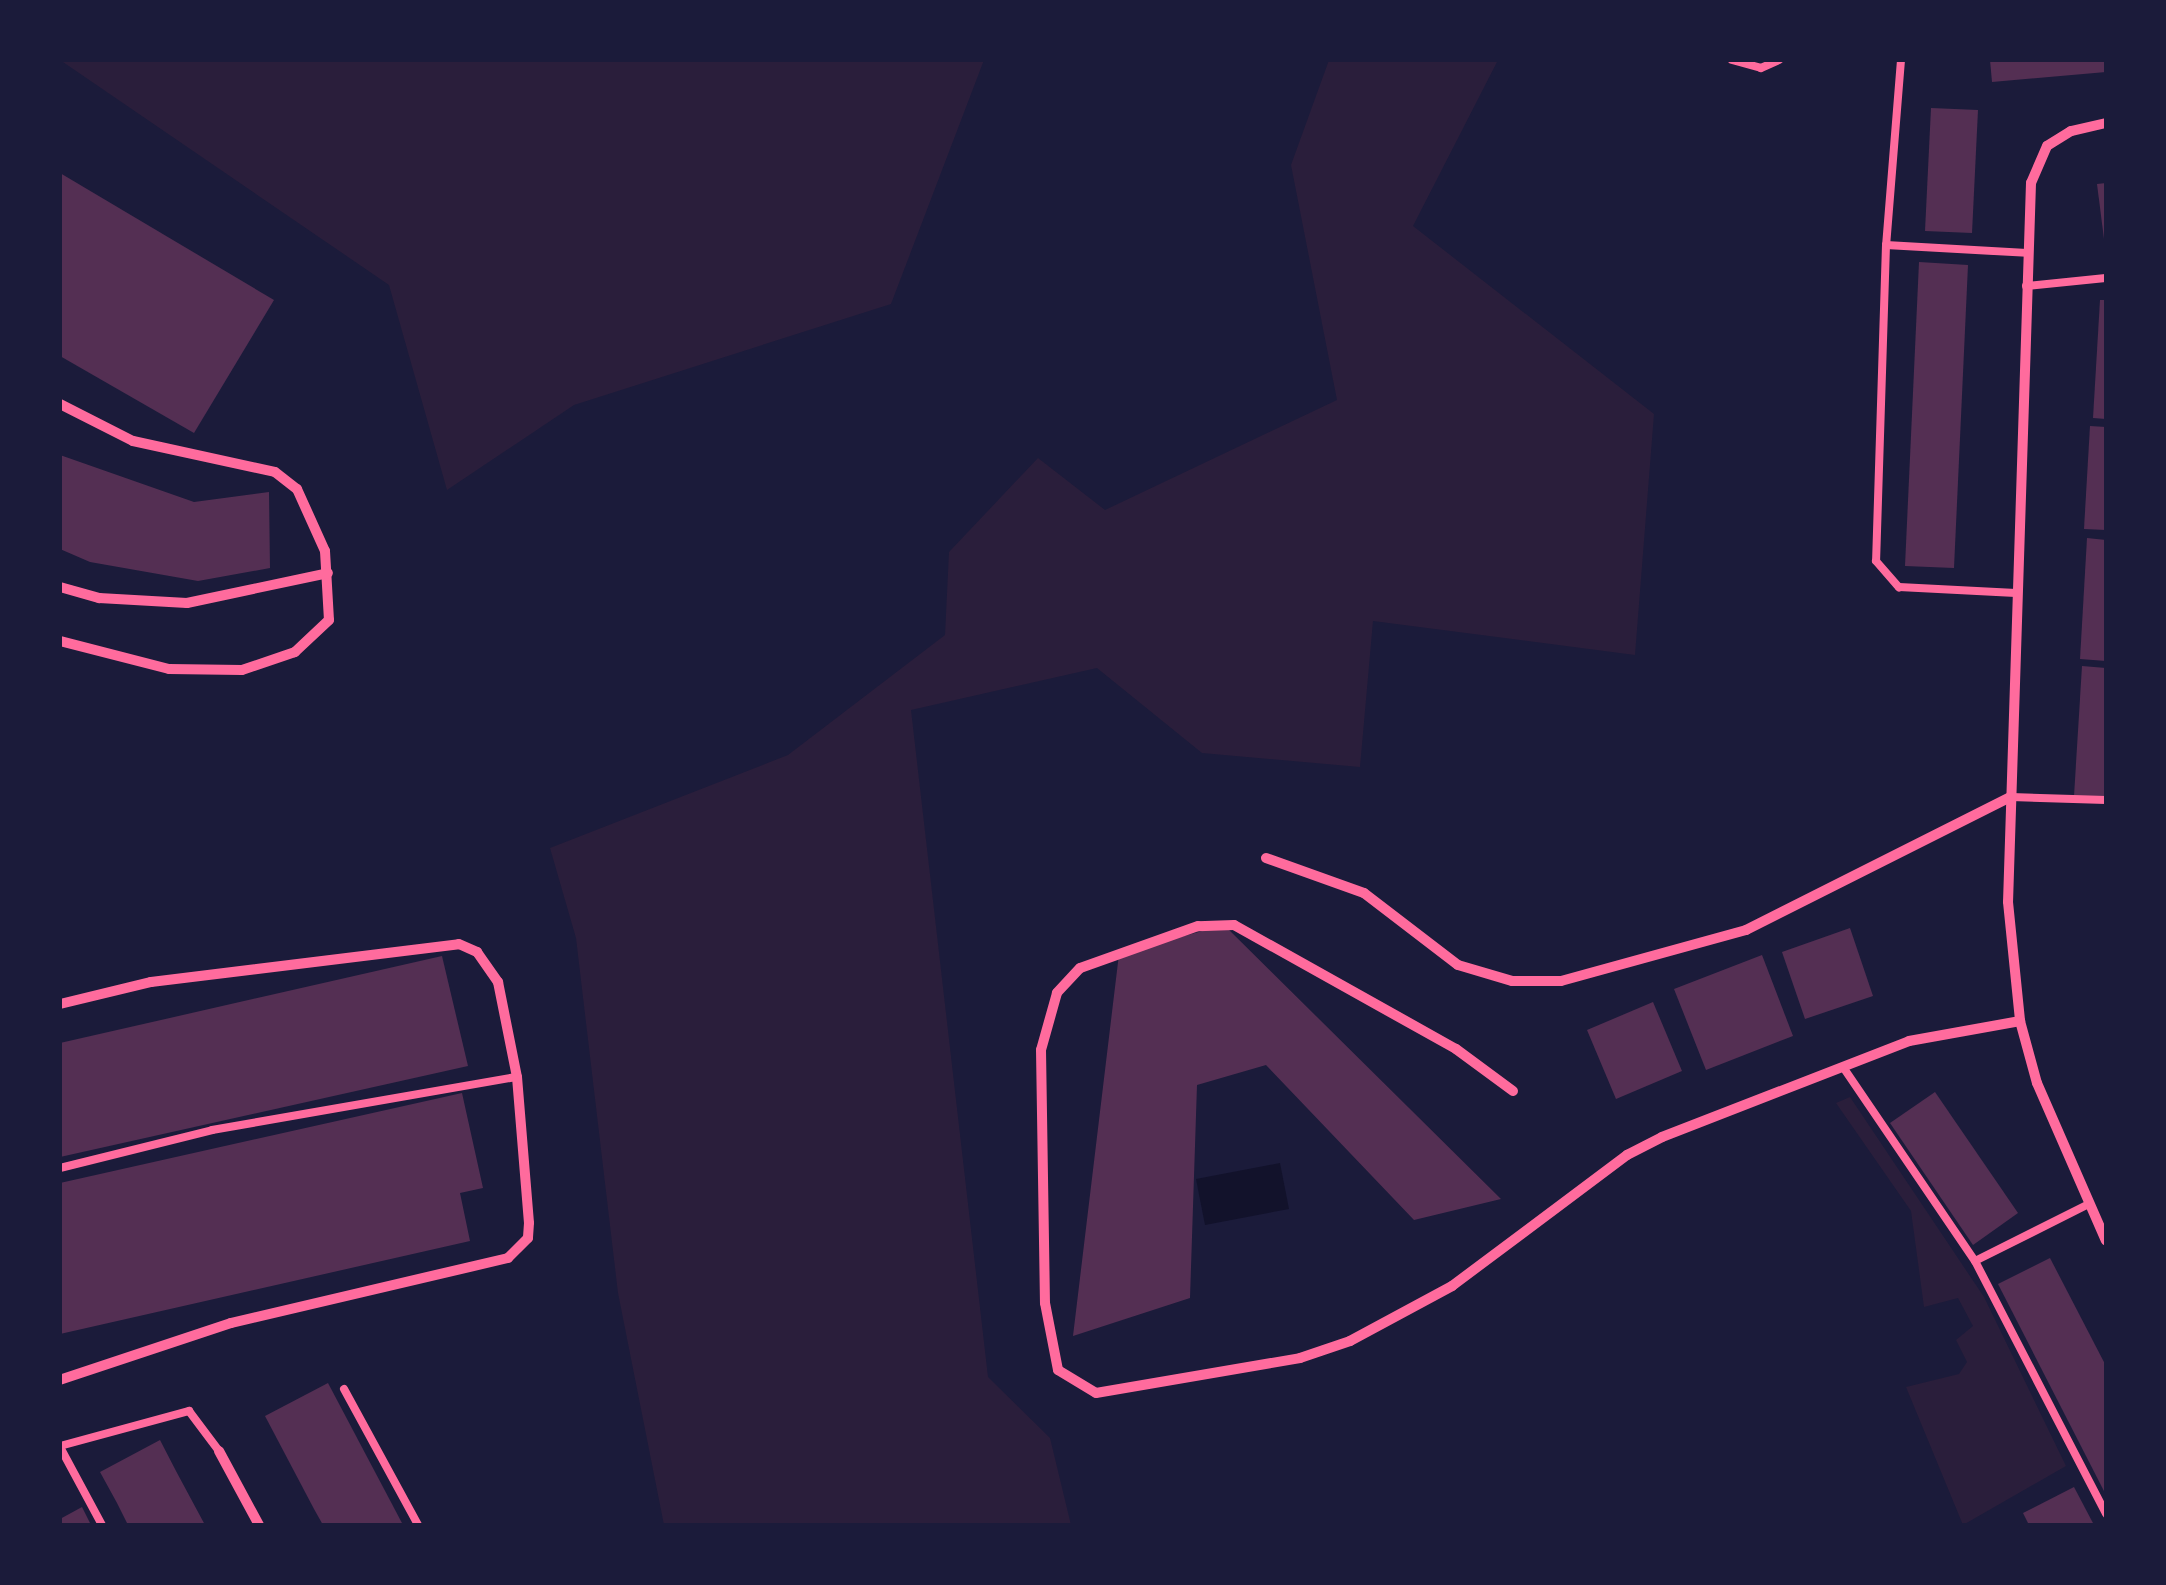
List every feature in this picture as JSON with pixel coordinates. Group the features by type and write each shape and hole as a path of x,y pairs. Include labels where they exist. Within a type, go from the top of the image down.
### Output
{"street":[{"path":"2106,124 2070,131 2036,160 2025,286 2010,958 2020,1022 2037,1083 2087,1205 2106,1241"},
{"path":"60,404 162,450 275,472 313,512 328,573 330,620 314,640 242,670 170,669 60,641"},
{"path":"60,587 99,598 187,603 328,573"},
{"path":"1266,858 1364,893 1458,966 1512,981 1562,981 1746,930 2011,797"},
{"path":"1514,1091 1456,1049 1234,926 1198,926 1080,968 1057,993 1041,1050 1045,1303 1058,1370 1096,1393 1300,1358 1350,1341 1452,1286 1627,1155 1662,1137 1948,1030 2020,1022"},
{"path":"60,1004 151,982 459,944 477,952 498,982 517,1077 529,1223 528,1238 508,1258 231,1324 60,1380"},
{"path":"219,1451 259,1525"}],"lane":[{"path":"1732,60 1761,68 1779,60"},
{"path":"1901,60 1886,245 1876,561 1898,587 2016,593"},
{"path":"1886,245 2027,253"},
{"path":"2025,286 2106,278"},
{"path":"2011,797 2106,800"},
{"path":"1843,1067 1975,1262 2106,1514"},
{"path":"60,1168 212,1130 517,1077"},
{"path":"1975,1262 2087,1205"},
{"path":"344,1389 418,1525"},
{"path":"102,1525 60,1447 190,1411 219,1451"}],"shaded area":[{"path":"60,60 984,60 891,304 574,405 447,490 389,285"},
{"path":"1329,60 1498,60 1413,226 1654,414 1635,655 1373,621 1360,767 1202,753 1097,668 911,710 988,1377 1050,1438 1071,1525 664,1525 618,1293 576,938 550,848 788,755 945,635 949,552 1038,458 1105,510 1337,400 1291,165"},
{"path":"1850,1097 1984,1297 2066,1466 1963,1525 1906,1387 1959,1374 1967,1362 1956,1340 1973,1326 1958,1298 1924,1307 1911,1211 1836,1103"},
{"path":"1280,1163 1289,1209 1205,1225 1196,1179"}],"building":[{"path":"1990,60 2106,60 2106,72 1992,82"},
{"path":"1931,108 1978,110 1972,233 1925,231"},
{"path":"60,173 274,300 194,433 60,356"},
{"path":"2106,183 2106,239 2104,239 2097,184"},
{"path":"1919,262 1968,265 1954,568 1905,566"},
{"path":"2100,300 2106,300 2106,419 2093,418"},
{"path":"2090,426 2106,427 2106,530 2084,529"},
{"path":"60,455 194,502 269,492 270,568 198,581 90,562 60,549"},
{"path":"2087,538 2106,540 2106,661 2080,659"},
{"path":"2082,666 2106,668 2106,797 2074,796"},
{"path":"1224,925 1501,1199 1414,1220 1266,1065 1197,1085 1190,1298 1073,1336 1119,954"},
{"path":"1850,928 1873,996 1805,1019 1782,952"},
{"path":"1762,955 1793,1036 1706,1070 1674,989"},
{"path":"442,956 468,1066 60,1157 60,1043"},
{"path":"1653,1002 1682,1071 1616,1099 1587,1030"},
{"path":"1935,1092 2018,1213 1973,1245 1890,1123"},
{"path":"462,1093 483,1188 460,1193 470,1241 60,1334 60,1183"},
{"path":"2050,1258 2106,1366 2106,1495 1998,1284"},
{"path":"328,1383 403,1525 323,1525 314,1509 265,1416"},
{"path":"160,1440 205,1525 128,1525 100,1472"},
{"path":"2074,1487 2094,1525 2029,1525 2023,1513"},
{"path":"82,1507 91,1525 60,1525 60,1519"}]}
